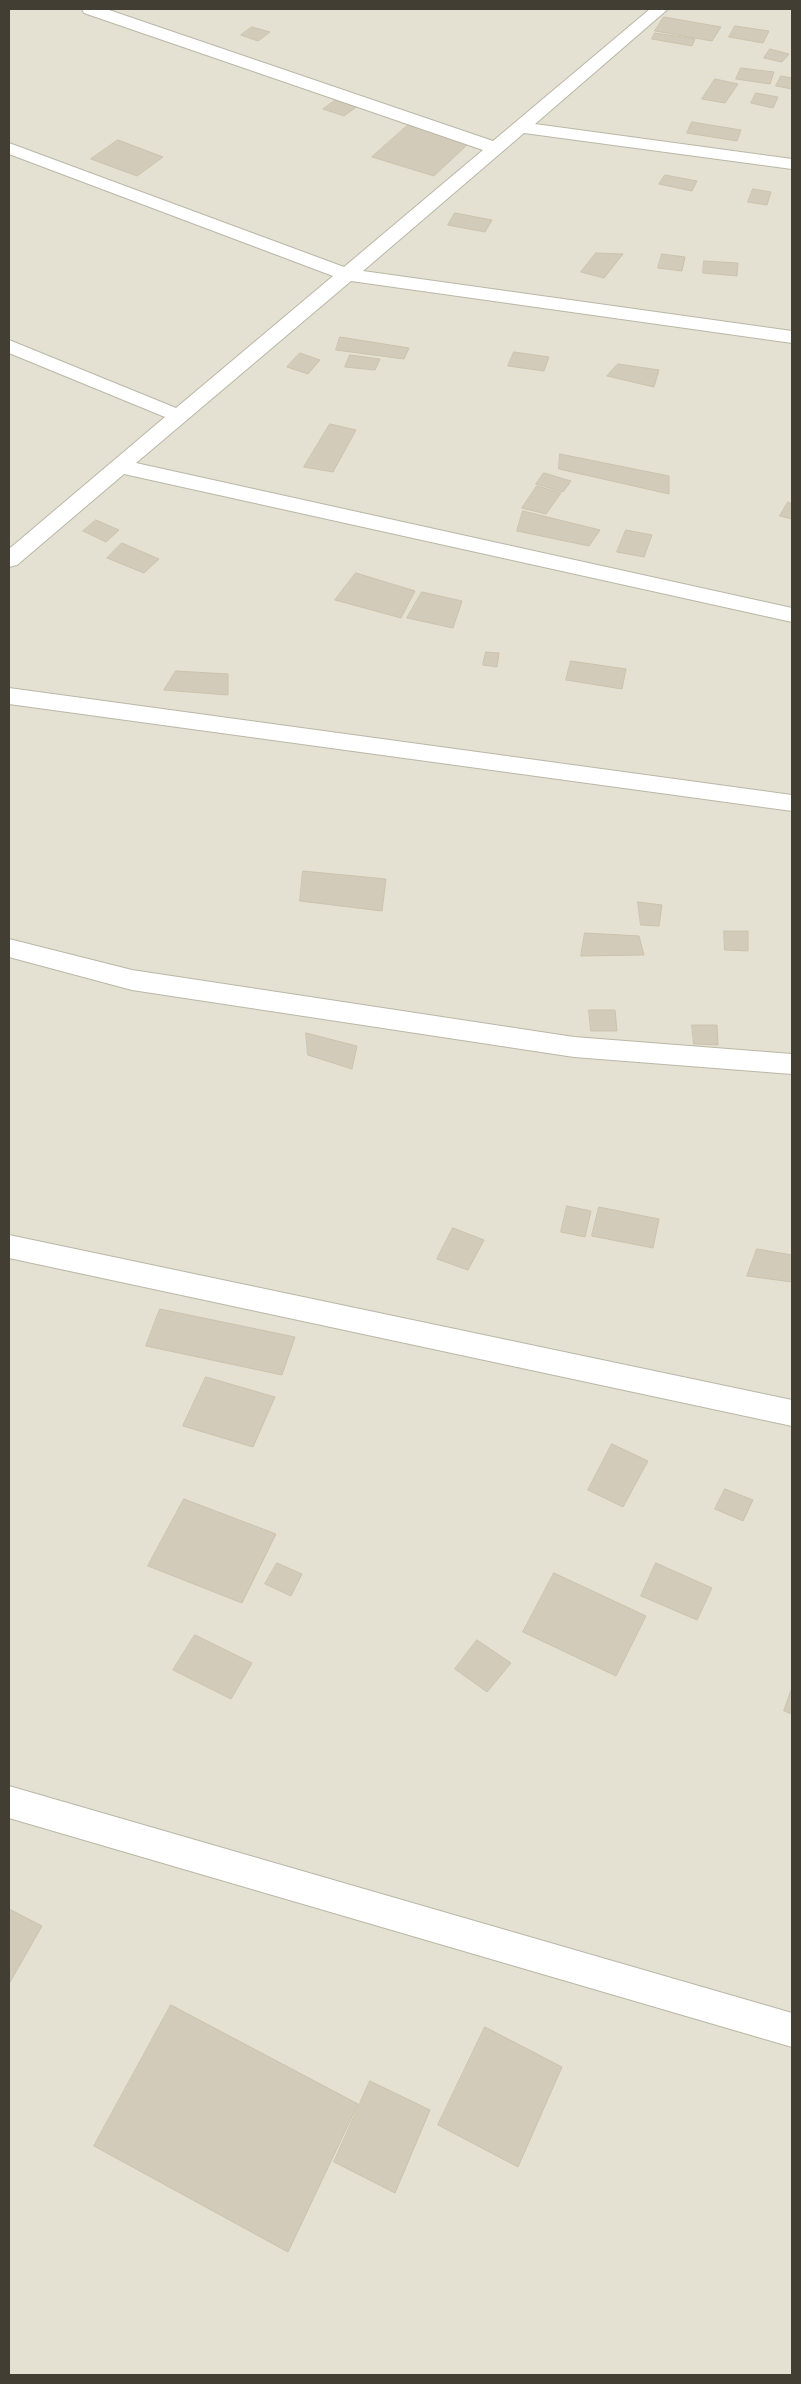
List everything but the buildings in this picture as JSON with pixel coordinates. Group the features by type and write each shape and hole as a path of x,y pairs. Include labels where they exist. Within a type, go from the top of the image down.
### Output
{"street":[{"path":"90,9 496,148"},
{"path":"9,560 660,9"},
{"path":"520,127 792,164"},
{"path":"9,148 346,274 792,337"},
{"path":"9,346 179,416"},
{"path":"119,466 792,615"},
{"path":"9,696 792,803"},
{"path":"9,948 132,980 574,1047 792,1064"},
{"path":"9,1246 792,1413"},
{"path":"9,1802 792,2030"}],"shaded area":[{"path":"9,9 792,9 792,2375 9,2375"}]}
